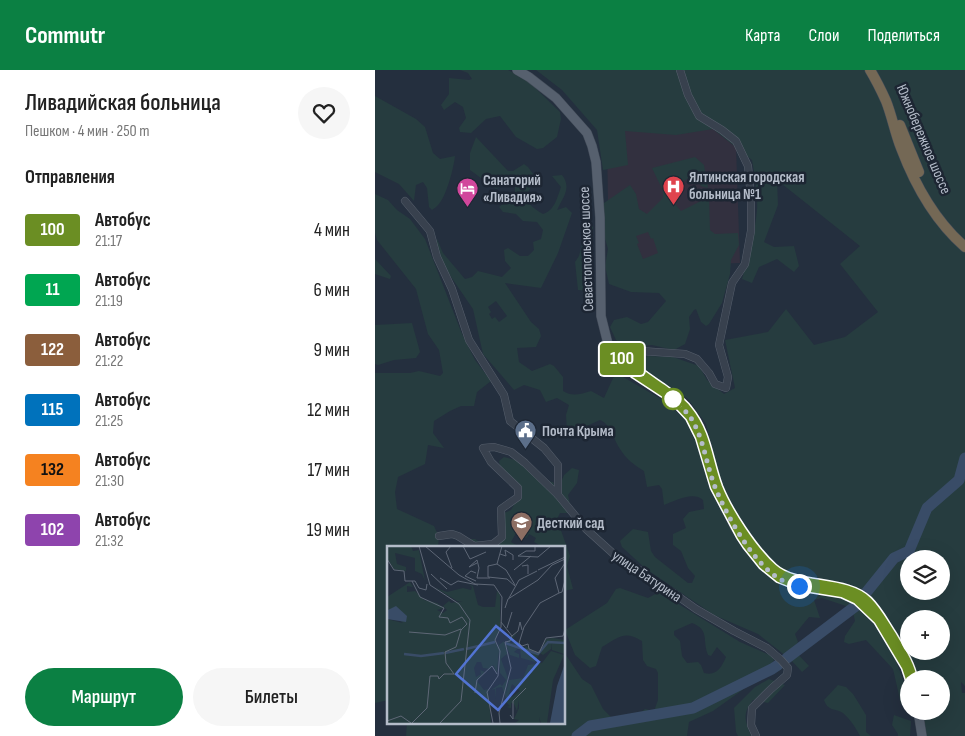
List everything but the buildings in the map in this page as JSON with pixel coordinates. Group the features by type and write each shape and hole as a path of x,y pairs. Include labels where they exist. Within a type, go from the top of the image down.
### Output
{"highway":[{"name":"Южнобережное шоссе","path":"870,70 885,100 901,148 921,192 944,226 965,247"},
{"name":"Южнобережное шоссе","path":"876,70 890,99 927,191 950,224 965,241"}],"main road":[{"name":"Севастопольское шоссе","path":"517,70 556,98 587,133 592,146 596,162 600,218 601,316 609,348 635,374 673,399 690,417 700,437 715,487 735,527 763,565 779,578 799,586 842,593 857,600 878,620 907,670"},
{"path":"918,720 920,736"}],"street":[{"path":"621,360 641,351 685,354 697,360 709,373 715,384 726,388 728,377 719,345 732,284 745,264 751,231 751,198 748,166 735,141 722,130 699,116 688,95 680,70"},
{"path":"405,201 430,231 437,257 452,289 469,340 504,395 510,421 544,448 558,465 558,495"},
{"path":"439,536 452,534 475,546 493,544 502,537 501,509 517,497 518,488 491,462 483,448 494,447 511,452 558,495"},
{"name":"улица Батурина","path":"558,495 586,529 617,558 641,571 656,584 672,592 696,609 767,648 788,668 787,676 752,708 751,725 756,736"}],"shaded area":[{"name":"Ялтинская городская больница №1","path":"700,119 736,147 740,263 609,268 607,137 614,129"}],"green space":[{"path":"460,70 508,70 526,79 560,112 561,119 557,137 543,148 537,149 516,137 500,116 486,119 471,133 460,132 459,128 466,118 463,107 455,102 444,110 441,105 449,94 449,78 472,79 468,73"},
{"path":"536,70 965,70 965,686 961,682 962,693 965,693 965,736 926,736 923,720 950,720 950,670 916,670 910,660 950,660 950,610 900,610 900,642 874,600 859,590 786,574 773,565 766,558 724,494 706,424 688,399 634,361 648,356 673,357 699,366 707,380 724,394 735,388 725,340 768,332 786,309 814,345 845,337 878,312 840,264 860,246 777,180 778,205 764,242 774,247 794,246 799,266 794,272 777,259 759,267 752,283 742,279 753,237 757,210 757,191 752,160 713,129 676,135 625,131 628,165 603,170 597,130 562,90"},
{"path":"375,96 416,119 425,127 433,153 440,159 455,156 447,189 438,206 432,210 429,207 427,188 423,182 416,185 414,201 399,184 375,172"},
{"path":"476,137 508,171 513,171 524,164 528,167 536,178 529,190 528,199 532,206 543,214 553,207 561,187 552,176 562,175 565,180 565,192 557,210 566,207 572,213 558,253 541,288 505,283 531,322 539,329 541,336 536,347 517,348 519,362 532,371 550,364 554,366 563,377 563,391 570,394 591,391 604,398 613,378 618,374 668,403 690,425 716,499 725,511 733,532 751,557 765,573 788,588 846,596 864,606 894,655 900,672 900,700 893,669 866,640 849,644 844,642 845,636 855,621 853,612 846,606 822,598 814,600 820,618 809,617 795,634 798,642 793,649 809,666 802,672 791,660 758,634 714,615 646,569 622,547 620,541 633,529 648,532 651,551 655,557 688,583 692,583 695,576 688,568 681,551 673,545 673,534 686,528 683,519 689,512 704,509 703,500 694,496 664,505 662,489 659,485 647,487 644,471 625,456 604,422 600,420 580,429 567,431 566,415 569,405 557,398 546,402 540,390 524,385 514,390 483,354 473,309 447,271 435,245 437,239 443,253 465,279 472,277 478,271 502,277 511,268 505,261 504,250 508,248 520,256 528,256 534,250 533,242 541,239 543,230 537,222 523,221 516,214 503,212 499,207 515,194 515,185 507,184 496,189 470,170 470,153","holes":["496,301 507,316 499,322 495,317 492,319 489,314 491,312 488,307"]},
{"path":"695,157 704,165 708,188 701,186 696,178 690,177 672,189 669,197 681,211 709,197 710,230 715,234 738,233 739,245 731,260 730,274 722,303 706,326 701,322 696,309 694,310 689,317 690,329 685,344 674,350 652,345 625,347 616,340 610,327 614,320 627,317 641,324 648,322 666,301 659,293 631,292 609,284 605,266 608,249 604,235 604,203 630,185 636,194 639,209 647,214 663,198 663,191 652,168","holes":["648,232 651,239 653,238 658,253 643,259 636,236"]},
{"path":"375,194 388,200 397,210 410,219 425,239 462,334 475,360 491,381 477,392 474,406 461,406 434,421 433,433 444,448 428,445 425,464 398,477 395,492 397,509 434,526 439,537 438,546 387,546 387,700 375,703 375,373 410,373 419,371 440,376 443,373 439,350 428,334 416,289 377,240 375,233"},
{"path":"593,226 592,285 589,291 578,290 575,262 579,256 586,227"},
{"path":"375,259 391,276 390,279 375,274"},
{"path":"412,323 420,352 416,358 375,364 375,325"},
{"path":"504,457 519,461 538,480 553,482 558,490 564,475 572,468 579,470 577,483 568,495 572,513 560,513 557,519 570,556 567,566 573,589 565,591 565,546 541,546 534,542 536,538 529,534 526,538 516,533 511,542 518,546 486,546 500,544 503,534 498,524 497,516 511,510 520,494 501,471 499,461"},
{"path":"468,539 475,539 486,546 463,546"},
{"path":"620,588 648,598 659,592 740,642 772,656 774,660 770,666 741,691 713,711 689,722 687,736 406,736 407,724 565,724 565,654 582,679 591,685 603,709 617,723 628,723 645,709 654,711 658,700 658,673 656,669 647,666 643,660 642,641 626,635 617,638 602,647 596,666 590,668 575,655 565,630 607,603 616,589","holes":["692,623 701,629 705,636 708,655 711,656 717,647 726,657 720,668 708,674 704,673 698,662 687,663 682,656 680,641 674,635 674,631"]},
{"path":"769,679 785,685 768,703 753,700 746,713 747,726 751,736 738,736 734,708 755,687"},
{"path":"838,685 846,687 853,694 866,715 866,732 871,736 860,736 846,715 830,708 826,704 824,700"},
{"path":"894,715 900,717 900,720 911,721 910,736 898,736 892,725"}],"waterway":[{"path":"865,594 894,558 909,551 927,508 959,480 965,458"},
{"path":"787,658 857,605"},
{"path":"577,736 590,726 693,708 778,665"}],"bus line":[{"name":"100","path":"907,670 878,620 857,600 842,593 799,586 779,578 763,565 735,527 715,487 700,437 690,417 673,399 635,374 619,360 623,359 679,400 688,409 697,422 707,444 719,487 731,512 761,556 774,570 791,578 851,591 867,599 880,615 912,670"}],"place":[{"name":"Ялтинская городская больница №1","path":"673,205"},
{"name":"Санаторий «Ливадия»","path":"467,208"},
{"name":"Почта Крыма","path":"526,450"},
{"name":"Десткий сад","path":"521,542"}],"route":[{"path":"673,399 690,417 700,437 715,487 735,527 747,545 763,565 779,578 799,586"}]}
